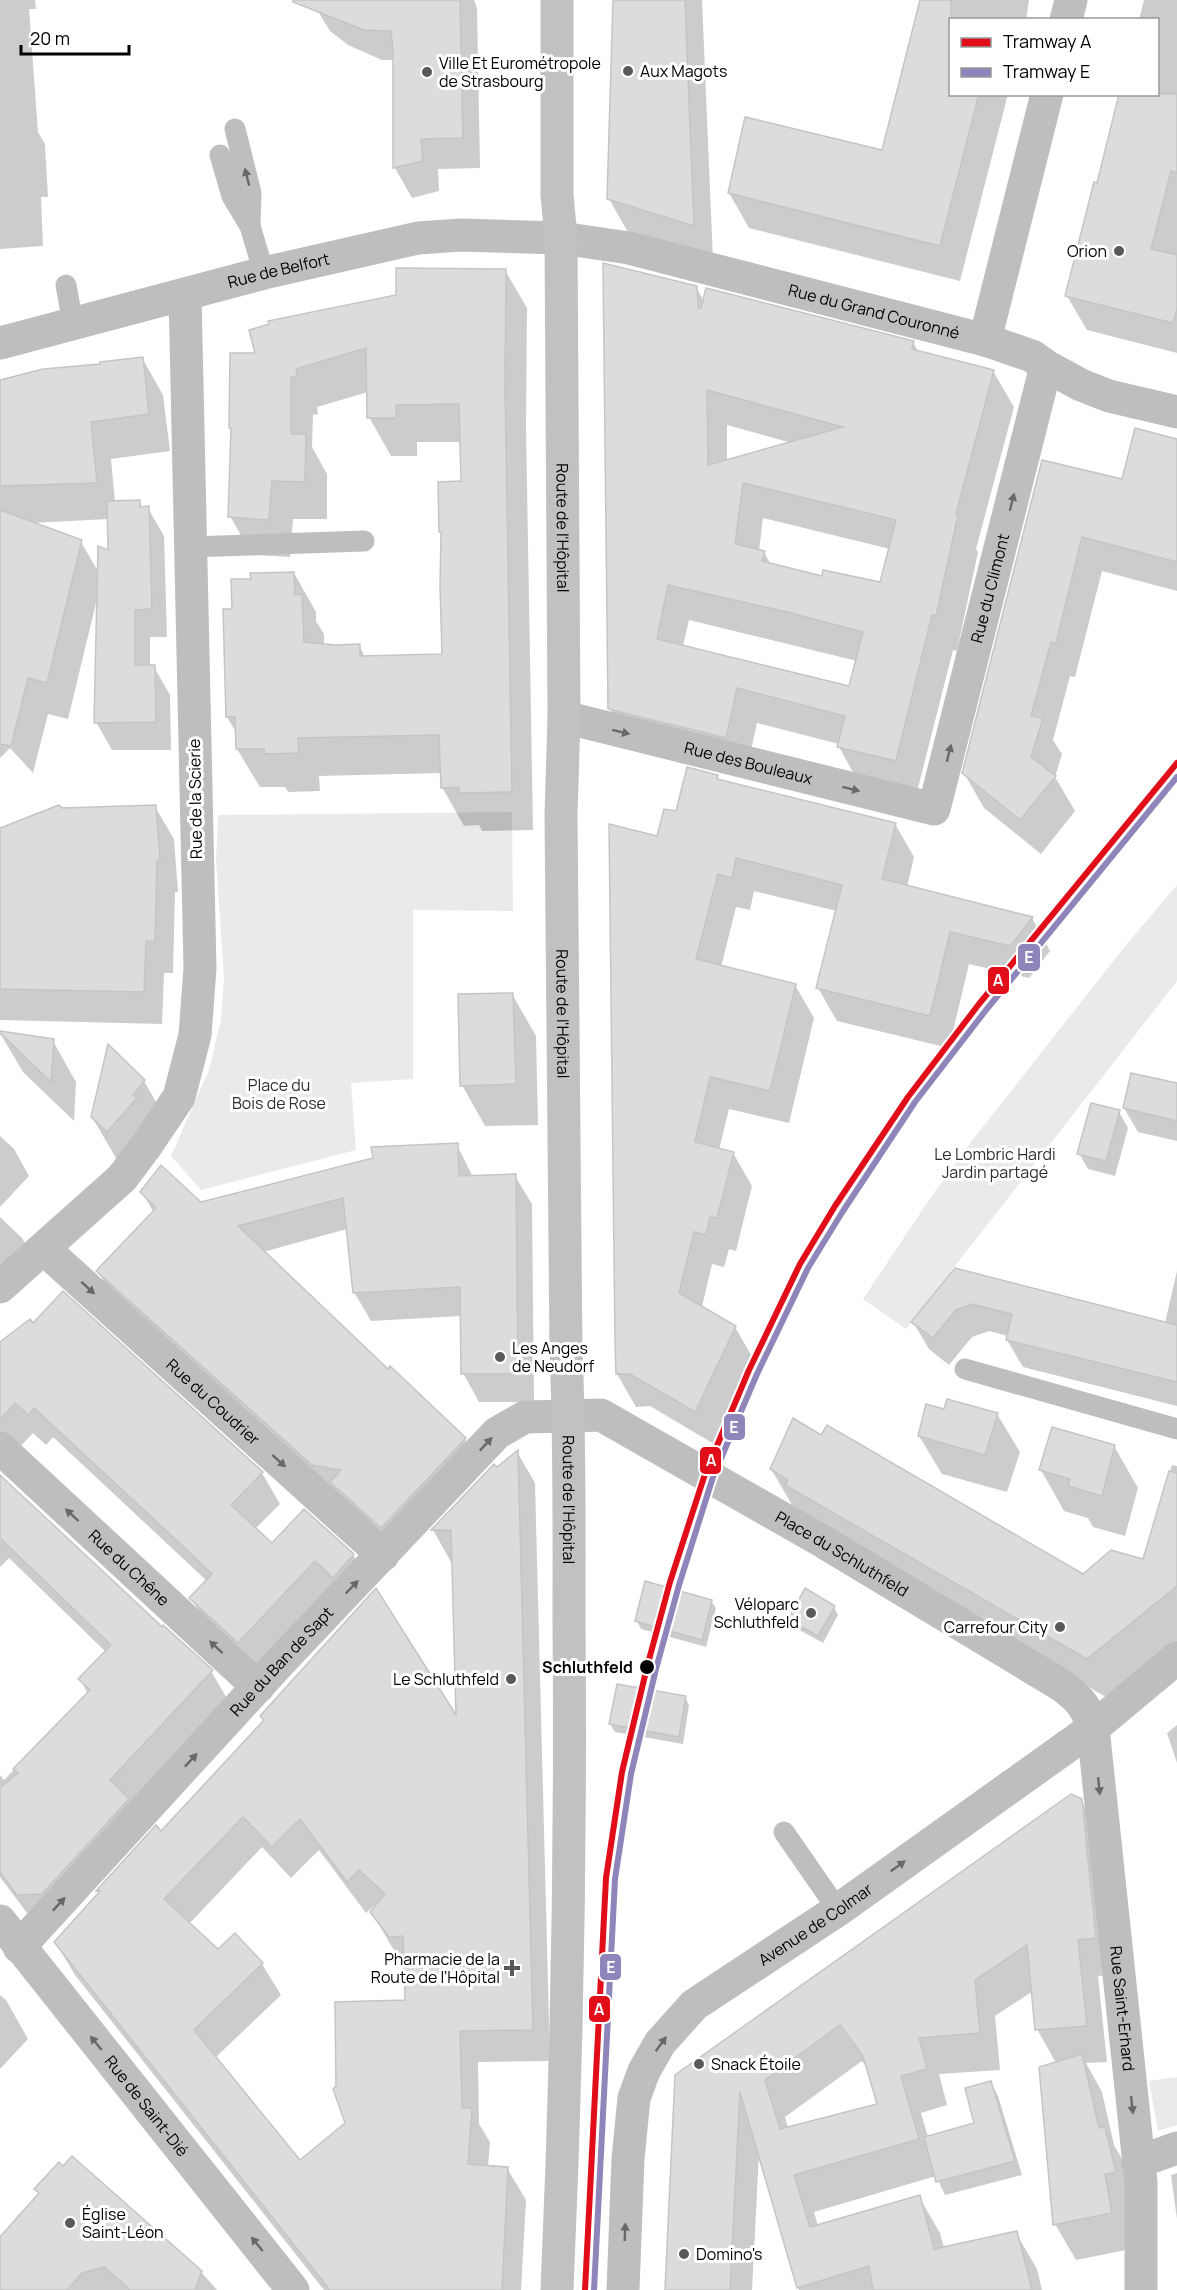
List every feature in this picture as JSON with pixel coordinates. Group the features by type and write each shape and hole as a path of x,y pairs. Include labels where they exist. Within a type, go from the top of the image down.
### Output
{"main road":[{"name":"Route de l'Hôpital","path":"557,0 557,195 561,238 564,717 561,815 566,1340 569,1416 570,1790 567,2028 557,2290"}],"street":[{"path":"1066,18 1071,0"},
{"path":"985,340 1046,96"},
{"name":"Rue de Belfort","path":"0,343 264,273 418,238 461,235 561,238"},
{"name":"Rue du Grand Couronné","path":"561,238 629,248 985,340 1032,356 1081,385 1109,396 1177,412"},
{"name":"Rue de la Scierie","path":"0,1287 122,1178 179,1097 195,1035 200,968 185,294"},
{"name":"Rue du Climont","path":"934,809 1046,366"},
{"name":"Rue des Bouleaux","path":"564,717 934,809"},
{"name":"Rue du Coudrier","path":"44,1249 383,1555"},
{"name":"Place du Schluthfeld","path":"569,1416 601,1415 822,1541 1061,1685 1077,1697 1087,1710 1093,1728"},
{"name":"Rue du Ban de Sapt","path":"19,1947 497,1432 525,1417 569,1416"},
{"name":"Rue du Chêne","path":"0,1448 258,1687"},
{"name":"Avenue de Colmar","path":"623,2290 629,2148 634,2098 644,2071 660,2043 694,2004 838,1910 1093,1728 1177,1658"},
{"name":"Rue Saint-Erhard","path":"1093,1728 1141,2184 1141,2290"},
{"name":"Rue de Saint-Dié","path":"0,1921 293,2290"},
{"path":"1138,2162 1177,2148"}],"lane":[{"path":"235,129 251,193 250,226"},
{"path":"220,155 232,196 250,226 264,273"},
{"path":"66,285 73,324"},
{"path":"190,547 364,541"},
{"path":"965,1369 1177,1430"},
{"path":"784,1832 838,1910"}],"green space":[{"name":"Place du Bois de Rose","path":"512,812 513,911 413,910 413,1079 351,1083 356,1150 201,1190 171,1156 209,1070 221,1020 224,978 216,860 218,815"},
{"name":"Le Lombric Hardi Jardin partagé","path":"1177,885 1177,981 906,1329 863,1299 971,1142 1126,945"},
{"path":"1177,2077 1177,2125 1158,2131 1149,2081"}],"building":[{"name":"Ville Et Eurométropole de Strasbourg","path":"293,0 460,0 463,138 421,139 423,161 393,168 391,31 364,30 293,2"},
{"path":"613,0 685,0 694,226 607,199"},
{"path":"920,0 951,0 949,96 978,96 940,246 728,193 745,117 882,150"},
{"name":"Orion","path":"1177,94 1177,173 1171,171 1151,249 1177,255 1177,308 1173,323 1065,296 1094,182 1097,183 1119,96"},
{"path":"603,263 697,286 698,308 701,308 706,288 914,341 912,349 994,370 956,514 958,515 936,616 932,615 896,761 837,747 845,716 737,688 726,738 608,709","holes":["707,390 843,427 708,465","743,483 896,520 880,582 823,570 822,576 762,561 765,551 735,544","668,585 863,632 849,686 657,639"]},
{"path":"396,268 506,269 505,387 512,792 459,793 459,787 441,788 439,735 298,738 299,753 265,754 264,749 236,749 235,717 226,717 223,609 232,609 231,579 251,579 250,573 294,572 295,595 302,594 304,642 335,645 360,644 360,656 442,654 441,532 439,532 438,482 461,481 459,404 396,405 396,418 367,418 366,348 296,369 297,376 291,377 291,434 306,434 305,482 272,481 269,520 228,517 231,428 229,428 230,353 255,353 249,330 269,324 268,321 396,295"},
{"path":"143,357 149,414 91,422 97,483 0,486 0,380 43,369 100,364 100,362"},
{"path":"1135,428 1177,439 1177,562 1082,537 1056,643 1051,642 1031,716 1043,718 1031,757 1056,776 1020,820 962,773 1042,460 1122,479"},
{"path":"140,500 140,507 149,506 152,609 135,610 135,665 155,665 156,722 94,723 98,546 108,550 107,501"},
{"path":"0,510 82,540 47,683 28,678 11,746 0,744"},
{"path":"687,767 718,775 717,779 896,823 882,879 1033,917 1010,946 950,932 930,1016 816,988 842,885 736,858 732,878 718,874 696,959 796,984 770,1091 710,1077 695,1142 734,1152 717,1218 710,1217 706,1235 694,1232 679,1293 736,1326 695,1412 630,1374 616,1374 615,1341 609,824 657,836 664,809 676,811"},
{"path":"59,805 62,808 156,805 160,860 157,861 155,942 146,941 144,992 0,989 0,828"},
{"path":"513,993 516,1084 460,1086 458,994"},
{"path":"0,1031 54,1039 51,1082 0,1033"},
{"path":"108,1044 145,1080 133,1095 137,1098 107,1132 91,1117"},
{"path":"1131,1073 1177,1083 1177,1121 1123,1108"},
{"path":"1091,1103 1120,1110 1106,1161 1077,1154"},
{"path":"458,1143 459,1176 516,1174 518,1374 461,1374 460,1287 353,1293 343,1198 238,1226 388,1369 390,1366 466,1438 381,1528 330,1482 341,1470 312,1465 96,1271 156,1208 140,1192 161,1165 201,1202 373,1158 371,1147"},
{"path":"955,1268 1177,1325 1177,1382 1006,1340 1012,1314 972,1304 956,1310 933,1338 911,1322"},
{"path":"63,1291 263,1472 231,1505 272,1543 304,1509 354,1554 333,1578 315,1561 238,1643 189,1598 212,1574 172,1536 34,1408 28,1415 15,1403 0,1419 0,1342 30,1319 33,1323"},
{"path":"947,1399 998,1413 985,1455 918,1436 926,1404 944,1409"},
{"path":"793,1418 821,1435 827,1425 1083,1574 1111,1550 1143,1559 1169,1471 1177,1473 1177,1586 1087,1659 785,1485 788,1480 770,1469"},
{"path":"1052,1427 1115,1445 1102,1496 1068,1486 1070,1479 1039,1470"},
{"path":"518,1450 533,2030 460,2031 462,2108 472,2108 468,2164 508,2167 502,2290 330,2290 54,1942 100,1891 96,1891 156,1825 161,1831 264,1720 260,1716 376,1588 456,1715 451,1530 431,1530 494,1464 497,1467","holes":["243,1817 272,1847 300,1819 347,1882 359,1870 385,1894 370,1912 389,1937 403,1936 405,2000 335,2002 336,2086 333,2089 345,2123 300,2160 194,2030 263,1963 235,1933 218,1949 164,1899"]},
{"path":"0,1475 162,1627 163,1625 213,1670 110,1780 129,1799 42,1894 17,1895 0,1872 0,1788 18,1773 13,1769 90,1690 78,1679 111,1645 0,1538"},
{"path":"645,1581 712,1600 702,1640 635,1621"},
{"name":"Véloparc Schluthfeld","path":"805,1588 835,1606 818,1636 788,1620"},
{"path":"617,1684 686,1696 679,1737 609,1724"},
{"path":"1071,1794 1082,1799 1096,1938 1078,1940 1087,2026 1035,2030 1027,1945 975,1980 980,2033 919,2038 927,2069 901,2076 919,2139 794,2175 810,2227 920,2195 934,2249 1017,2231 1032,2290 873,2290 869,2266 797,2288 740,2092 730,2290 665,2290 675,2075","holes":["840,2025 863,2056 877,2104 780,2129 765,2080"]},
{"path":"1082,2054 1099,2128 1105,2127 1116,2172 1105,2174 1112,2213 1053,2225 1039,2067"},
{"path":"991,2081 1015,2161 936,2182 924,2137 974,2123 965,2088"},
{"name":"Église Saint-Léon","path":"72,2156 202,2271 195,2290 130,2290 105,2267 82,2273 67,2290 0,2290 0,2237 39,2193 34,2189 59,2162 63,2166"}],"tram line":[{"name":"A","path":"585,2290 606,1878 622,1772 647,1667 670,1582 705,1474 749,1370 800,1264 835,1206 908,1097 979,1004 1177,763"},
{"name":"E","path":"594,2290 615,1879 631,1774 656,1669 679,1585 713,1477 757,1374 808,1268 915,1102 986,1010 1177,777"}],"place":[{"name":"Aux Magots","path":"628,71"},
{"name":"Ville Et Eurométropole de Strasbourg","path":"427,72"},
{"name":"Orion","path":"1119,251"},
{"name":"Les Anges de Neudorf","path":"500,1357"},
{"name":"Véloparc Schluthfeld","path":"811,1613"},
{"name":"Carrefour City","path":"1060,1627"},
{"name":"Schluthfeld","path":"647,1667"},
{"name":"Le Schluthfeld","path":"511,1679"},
{"name":"Pharmacie de la Route de l’Hôpital","path":"512,1968"},
{"name":"Snack Étoile","path":"699,2064"},
{"name":"Église Saint-Léon","path":"70,2223"},
{"name":"Domino's","path":"684,2254"}]}
